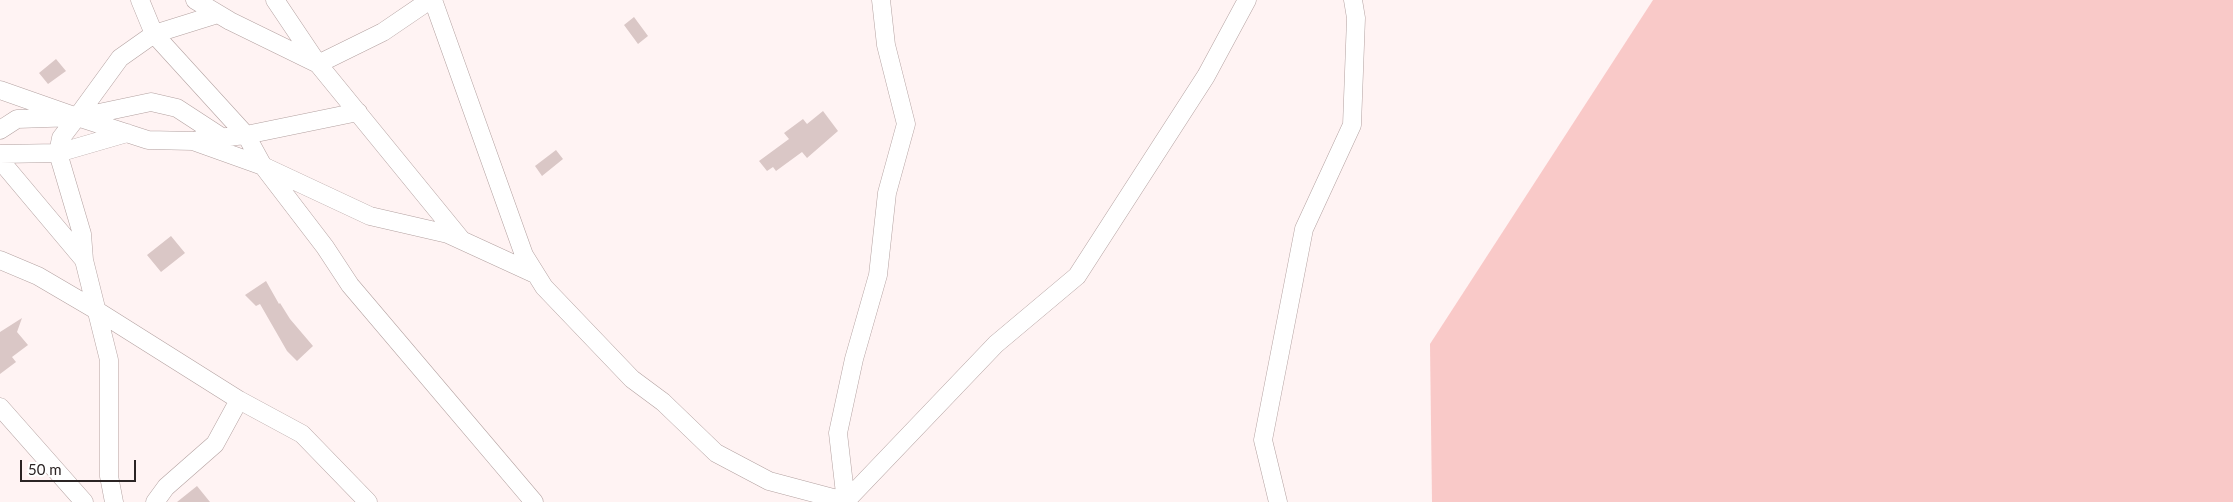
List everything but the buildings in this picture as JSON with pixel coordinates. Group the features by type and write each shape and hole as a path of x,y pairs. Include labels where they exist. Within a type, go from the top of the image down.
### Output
{"street":[{"path":"140,0 154,34 246,136 264,166 325,247 350,285 534,502"},
{"path":"195,0 218,14 318,64"},
{"path":"275,0 318,64 462,240"},
{"path":"318,64 383,32 432,0 524,255 544,287 632,380 662,402 716,453 769,481 847,502"},
{"path":"847,502 838,433 854,359 878,275 886,193 906,124 886,45 881,0"},
{"path":"847,502 996,344 1077,276 1206,76 1247,0"},
{"path":"1278,502 1263,440 1304,229 1352,125 1356,18 1353,0"},
{"path":"114,502 109,476 109,360 84,260 82,234 58,153 61,138 120,58 154,34 218,14"},
{"path":"0,90 148,140 193,140 246,136 358,112"},
{"path":"0,115 17,120 77,117 151,102 177,108 223,138"},
{"path":"0,130 17,120"},
{"path":"0,154 58,153 127,133"},
{"path":"193,140 264,166 370,216 448,234 534,273"},
{"path":"0,160 84,260"},
{"path":"0,260 38,276 96,310 239,400 302,434 368,502"},
{"path":"155,502 166,486 215,444 239,400"},
{"path":"0,407 84,502"}],"shaded area":[{"path":"1653,0 2233,0 2233,502 1432,502 1430,344"}]}
